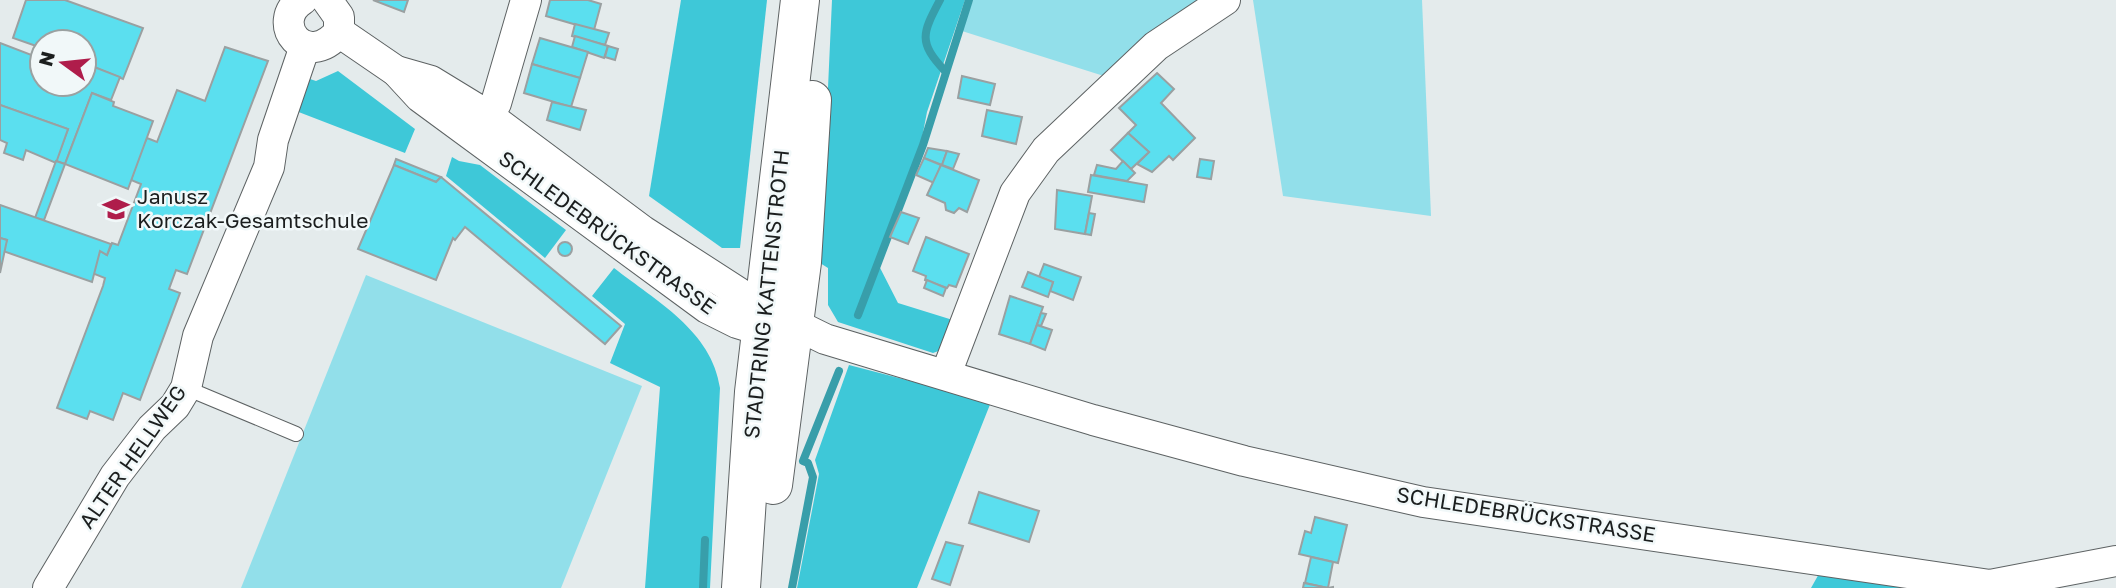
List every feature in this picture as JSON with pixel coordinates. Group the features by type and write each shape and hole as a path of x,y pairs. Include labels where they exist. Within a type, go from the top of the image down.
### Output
{"main road":[{"name":"STADTRING KATTENSTROTH","path":"762,588 787,328 800,0"},
{"name":"STADTRING KATTENSTROTH","path":"741,588 787,328 802,262 812,117 809,0"}],"street":[{"path":"292,3 288,22 298,43 321,47 339,32 339,17 327,0"},
{"path":"482,127 526,0"},
{"path":"946,374 1015,193 1046,150 1156,46 1225,0"},
{"name":"SCHLEDEBRÜCKSTRASSE","path":"339,32 396,71 420,97 482,127 707,308 787,328 1244,461 1423,502 1990,585 2116,561"},
{"name":"ALTER HELLWEG","path":"48,588 115,476 152,428 175,406 186,388 198,336 270,167 273,140 305,46"}],"lane":[{"path":"186,388 296,434"}],"shaded area":[{"path":"681,0 767,0 740,248 722,248 649,196"},
{"path":"832,0 965,0 927,112 921,143 876,260 898,303 956,321 944,349 933,353 838,322 828,305 828,268 820,263"},
{"path":"973,0 1210,0 1107,77 962,31"},
{"path":"1253,0 1422,0 1431,216 1283,196"},
{"path":"338,71 415,129 405,153 296,111 307,78 316,81"},
{"path":"452,157 480,165 566,230 545,258 446,176"},
{"path":"614,268 680,319 706,350 715,368 720,388 710,588 645,588 660,387 610,363 625,324 592,296"},
{"path":"366,275 642,386 561,588 241,588"},
{"path":"849,365 991,402 917,588 797,588 819,474 815,460"},
{"path":"1820,572 1912,588 1811,588"}],"building":[{"path":"26,0 65,0 143,28 123,79 98,69 98,28 28,28 28,43 13,38"},
{"path":"373,0 408,0 404,12"},
{"path":"550,0 588,0 601,4 594,30 546,16"},
{"path":"575,24 609,33 605,45 572,36"},
{"path":"575,36 608,46 604,58 572,47"},
{"path":"540,38 588,52 580,78 532,64"},
{"path":"0,43 28,54 28,98 90,98 65,164 56,161 68,129 0,105"},
{"path":"608,46 618,49 615,60 605,57"},
{"path":"225,47 268,61 187,274 176,270 169,289 180,293 140,400 123,393 113,420 90,411 87,419 57,408 103,286 105,278 92,273 100,251 107,255 112,243 118,245 141,184 131,180 142,147 147,138 157,142 177,90 205,101"},
{"path":"532,64 580,78 571,107 524,93"},
{"path":"98,68 120,77 111,100 98,95"},
{"path":"1157,73 1174,89 1161,103 1195,138 1173,160 1169,156 1152,172 1137,164 1149,152 1128,133 1136,125 1119,108"},
{"path":"962,76 995,84 990,105 958,98"},
{"path":"98,95 114,102 113,106 153,121 128,189 65,164 90,98 98,98"},
{"path":"552,102 586,110 580,130 547,120"},
{"path":"0,105 68,129 56,163 26,150 23,160 4,153 7,143 0,140"},
{"path":"987,110 1022,117 1016,144 982,136"},
{"path":"1128,133 1149,152 1131,169 1111,150"},
{"path":"928,148 947,151 942,165 924,158"},
{"path":"947,151 959,154 953,169 942,165"},
{"path":"924,158 941,165 934,183 916,175"},
{"path":"396,159 441,177 436,182 394,165"},
{"path":"1200,159 1214,161 1211,179 1197,177"},
{"path":"56,161 65,164 44,220 35,218"},
{"path":"1123,161 1135,173 1127,181 1094,175 1097,165 1116,169"},
{"path":"394,165 436,182 441,177 621,326 605,344 465,227 455,240 453,238 436,280 358,249"},
{"path":"941,165 979,180 967,212 959,208 954,213 946,210 945,203 927,195"},
{"path":"1091,175 1147,185 1144,202 1088,192"},
{"path":"1057,190 1092,196 1085,234 1055,229"},
{"path":"0,205 111,244 107,255 100,251 92,282 3,251 7,240 0,238"},
{"path":"901,212 919,218 908,244 890,237"},
{"path":"1089,213 1095,214 1091,235 1085,234"},
{"path":"926,237 969,254 956,287 949,285 947,288 925,280 926,276 913,271"},
{"path":"0,238 7,240 0,273"},
{"path":"562,242 568,242 572,249 568,256 562,256 558,252 558,246"},
{"path":"1044,264 1081,277 1073,300 1050,291 1053,282 1039,277"},
{"path":"1028,272 1053,282 1048,297 1022,287"},
{"path":"927,280 946,288 943,296 924,288"},
{"path":"1010,296 1043,307 1030,344 999,334"},
{"path":"1041,313 1046,314 1041,326 1037,325"},
{"path":"1037,325 1052,330 1045,350 1030,344"},
{"path":"979,492 1039,511 1029,542 969,523"},
{"path":"1315,517 1347,525 1338,563 1299,554 1305,531 1311,533"},
{"path":"946,542 963,546 950,585 932,579"},
{"path":"1311,557 1333,562 1328,588 1305,583"},
{"path":"1304,583 1328,588 1303,588"}],"waterway":[{"path":"940,0 929,21 926,37 930,52 945,71"},
{"path":"858,315 923,145 969,0"},
{"path":"792,588 813,477 808,463 803,461 839,371"},
{"path":"703,588 705,540"}],"place":[{"name":"Janusz Korczak-Gesamtschule","path":"116,209"}]}
